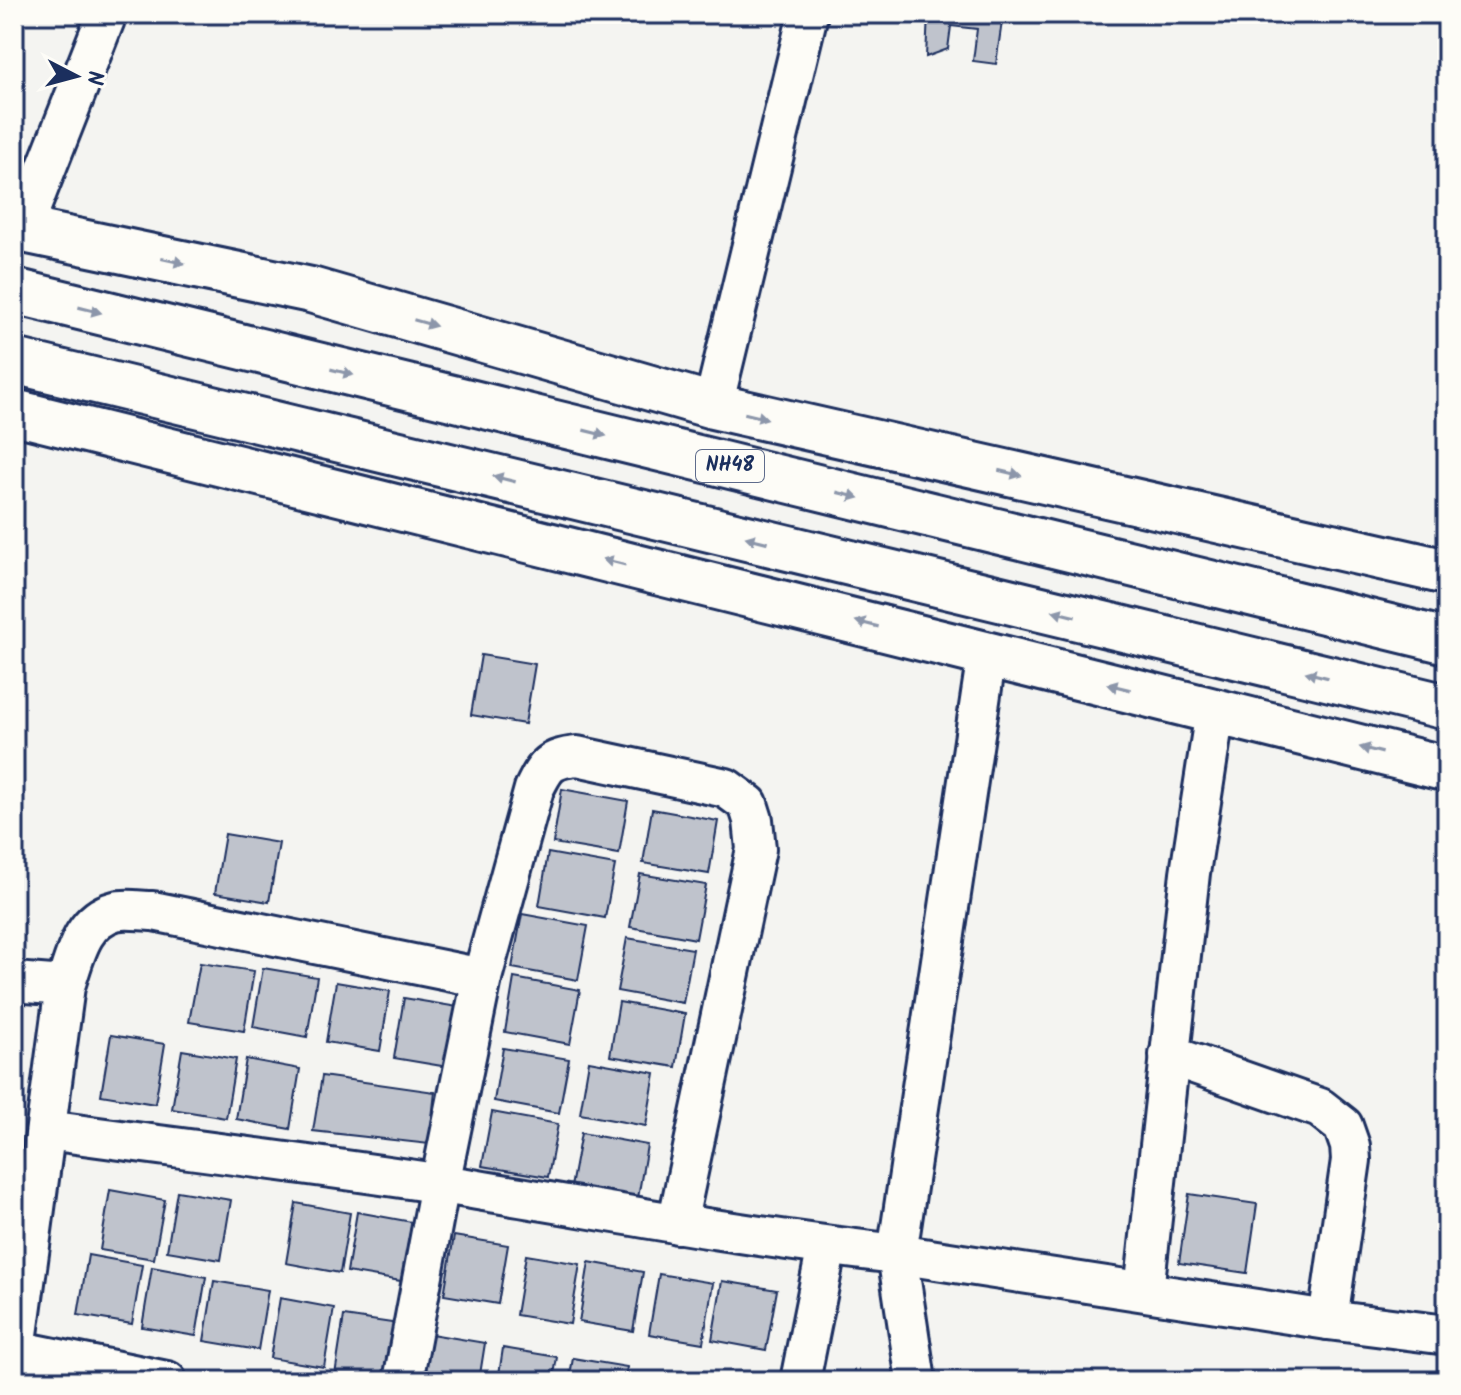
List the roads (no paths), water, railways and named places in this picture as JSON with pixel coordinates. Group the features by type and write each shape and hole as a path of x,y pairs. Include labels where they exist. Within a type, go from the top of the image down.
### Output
{"highway":[{"path":"18,229 311,290 713,406 1447,572"},
{"name":"NH48","path":"14,291 1447,641"},
{"path":"14,361 1447,707"},
{"path":"14,412 1447,769"}],"street":[{"path":"18,229 107,14"},
{"path":"713,406 808,14"},
{"path":"916,1381 897,1254 987,654"},
{"path":"1144,1291 1190,873 1215,711"},
{"path":"403,1381 482,978 534,789 543,771 557,758 577,756 726,788 748,804 753,820 756,849 677,1224"},
{"path":"167,1381 15,1357 65,986 82,936 97,919 116,911 153,911 482,978"},
{"path":"14,982 65,986"},
{"path":"1169,1055 1320,1108 1343,1126 1351,1160 1328,1320"},
{"path":"46,1130 440,1184 677,1224 1447,1335"},
{"path":"800,1381 827,1246"}]}
